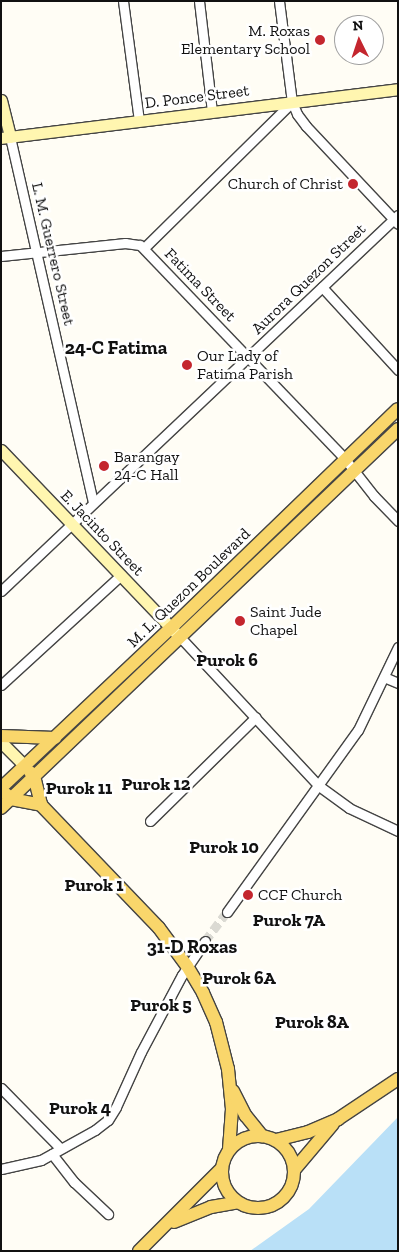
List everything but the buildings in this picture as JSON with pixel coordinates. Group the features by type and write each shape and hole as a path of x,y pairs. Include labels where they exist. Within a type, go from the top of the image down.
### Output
{"main road":[{"name":"M. L. Quezon Boulevard","path":"1,808 345,460 398,409"},
{"name":"M. L. Quezon Boulevard","path":"1,789 55,738 176,633 398,429"},
{"path":"1,736 55,738"},
{"path":"25,766 34,776 41,805 146,912 187,966 203,993 216,1022 225,1053 230,1084 230,1148 221,1169 167,1226 139,1251"},
{"path":"1,789 11,799 41,805"},
{"path":"230,1148 241,1139 262,1136 276,1140 308,1132 338,1119 398,1079"},
{"path":"230,1084 246,1116 262,1136"},
{"path":"167,1226 201,1210 238,1202 259,1208 279,1201 289,1191 294,1170 315,1143 338,1119"},
{"path":"276,1140 291,1156 294,1170"},
{"path":"221,1169 225,1188 238,1202"}],"street":[{"path":"123,1 139,121"},
{"path":"199,1 212,112"},
{"path":"279,1 292,102 306,126 396,219"},
{"name":"D. Ponce Street","path":"5,138 398,89"},
{"name":"L. M. Guerrero Street","path":"1,100 5,138 36,252 93,503"},
{"path":"144,248 292,102"},
{"name":"Aurora Quezon Street","path":"1,591 71,523 396,219"},
{"name":"Fatima Street","path":"1,256 125,243 135,243 144,248 345,460 374,496 398,521"},
{"path":"322,287 398,370"},
{"name":"E. Jacinto Street","path":"1,450 176,633"},
{"path":"1,685 121,575"},
{"path":"176,633 319,786 349,808 398,831"},
{"path":"227,912 361,726 398,647"},
{"path":"384,677 398,684"},
{"path":"150,821 256,718"},
{"path":"1,742 25,766"},
{"path":"1,1169 29,1164 52,1154 95,1130 108,1120 116,1107 140,1052 187,966 205,941"},
{"path":"1,1088 60,1148"},
{"path":"52,1154 74,1182 108,1214"}],"water":[{"path":"398,1117 398,1251 250,1251 309,1209"}],"tunnel":[{"path":"205,941 227,912"}],"place":[{"name":"M. Roxas Elementary School","path":"320,40"},
{"name":"Church of Christ","path":"353,184"},
{"name":"Our Lady of Fatima Parish","path":"187,365"},
{"name":"Barangay 24-C Hall","path":"104,466"},
{"name":"Saint Jude Chapel","path":"240,621"},
{"name":"CCF Church","path":"248,895"}],"district":[{"name":"24-C Fatima","path":"116,348"},
{"name":"Purok 6","path":"227,660"},
{"name":"Purok 12","path":"156,784"},
{"name":"Purok 11","path":"79,788"},
{"name":"Purok 10","path":"224,847"},
{"name":"Purok 1","path":"94,885"},
{"name":"Purok 7A","path":"289,920"},
{"name":"31-D Roxas","path":"192,947"},
{"name":"Purok 6A","path":"239,978"},
{"name":"Purok 5","path":"161,1005"},
{"name":"Purok 8A","path":"312,1022"},
{"name":"Purok 4","path":"80,1108"}]}
